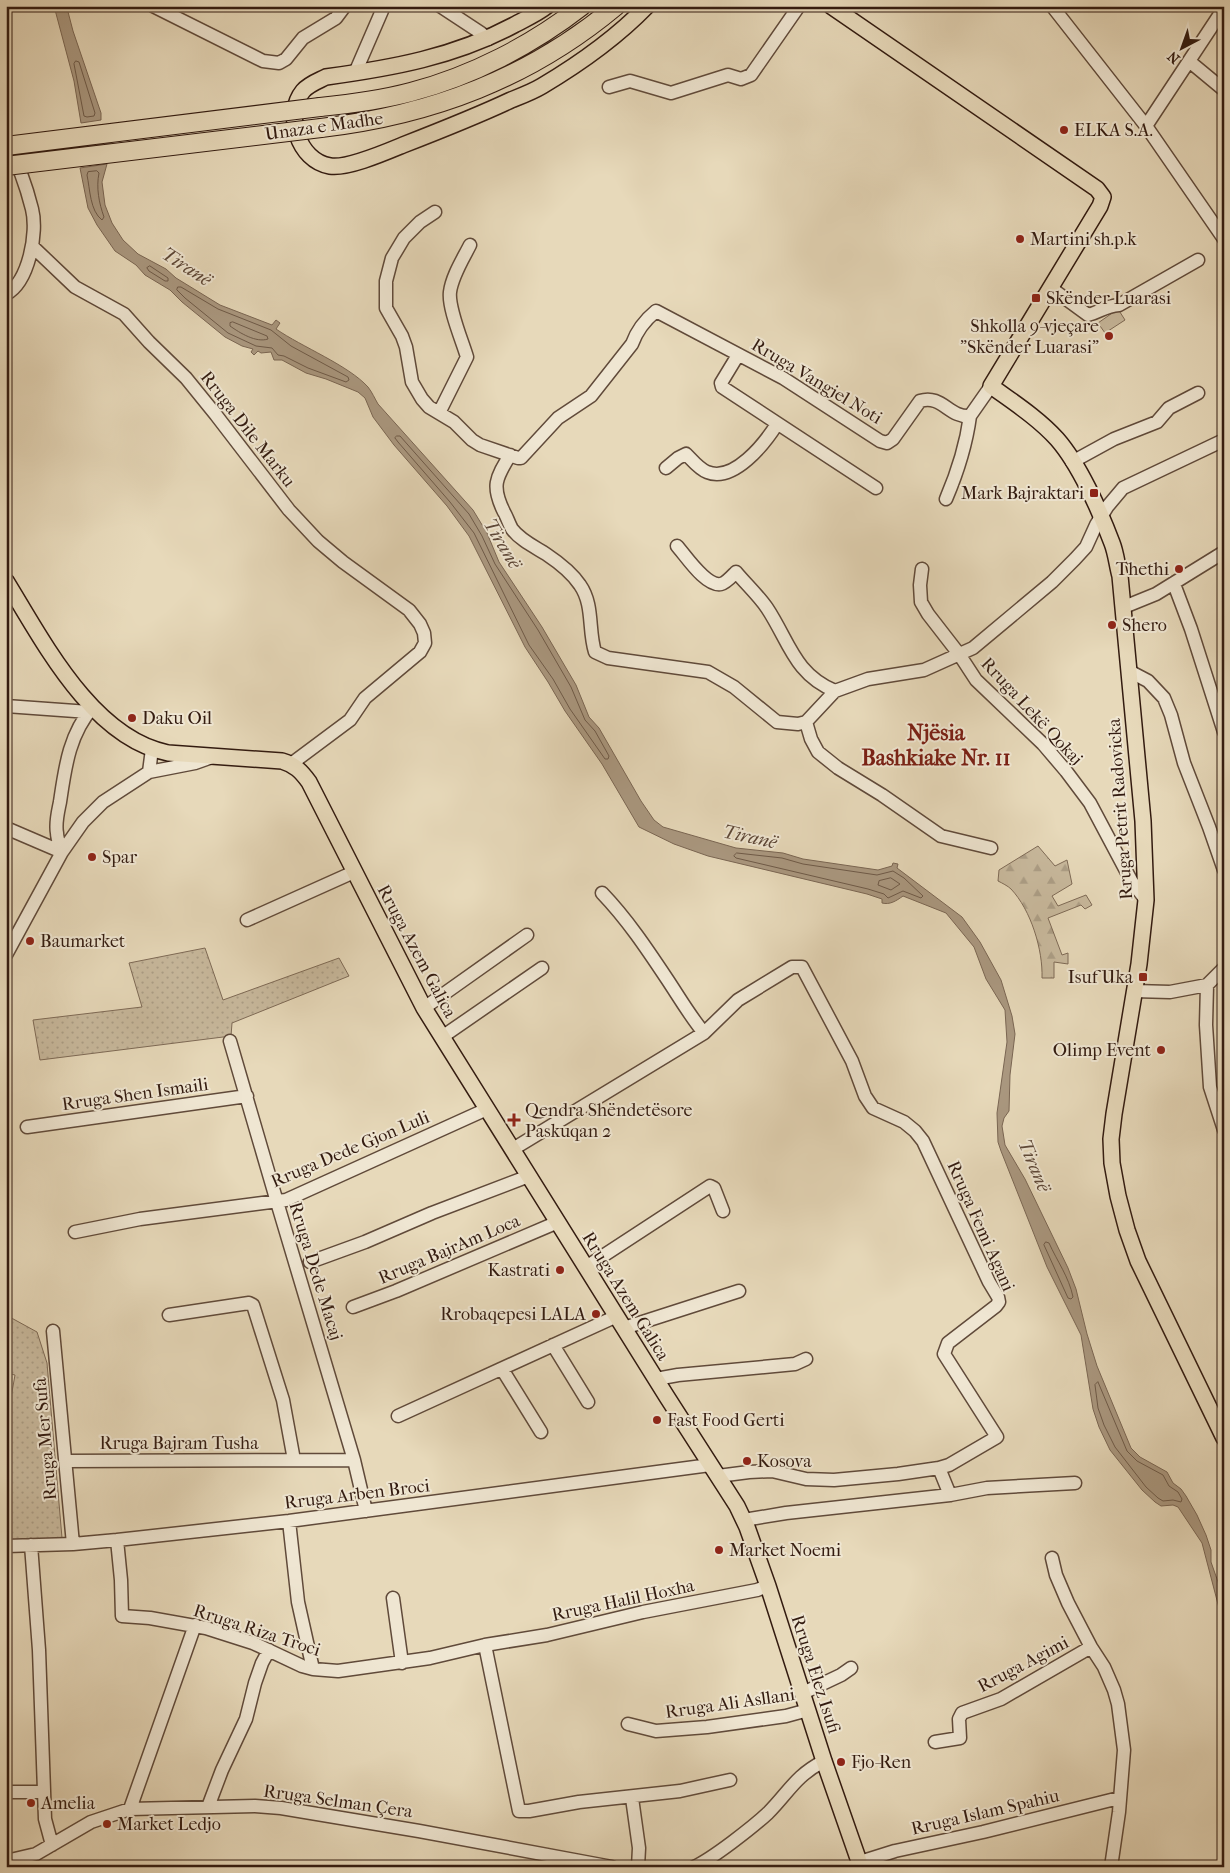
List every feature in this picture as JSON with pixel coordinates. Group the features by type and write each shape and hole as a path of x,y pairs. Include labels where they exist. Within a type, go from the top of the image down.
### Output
{"highway":[{"name":"Unaza e Madhe","path":"6,146 392,97 449,79 511,52 582,6"},
{"name":"Unaza e Madhe","path":"6,166 354,124 405,114 450,101 486,87 548,55 616,6"}],"main road":[{"path":"547,6 488,39 449,54 416,63 326,77 314,82 304,90 296,102 293,116 299,140 316,160 328,166 338,166 372,157 474,118 541,86 610,40 647,6"},
{"path":"831,6 1097,189 1103,197 1100,206 1052,288 991,386"},
{"name":"Rruga Petrit Radovicka","path":"991,386 1043,425 1057,439 1072,462 1113,544 1124,607 1143,821 1146,900 1139,964 1114,1114 1112,1163 1118,1196 1138,1261 1224,1438"},
{"path":"6,581 52,655 91,710 126,735 152,749 168,753 282,761 291,764"},
{"name":"Rruga Azem Galica","path":"291,764 301,771 309,782 424,1008 714,1470"},
{"name":"Rruga Elez Isufi","path":"714,1470 744,1520 768,1586 824,1761 861,1864"}],"street":[{"path":"153,6 263,61 278,63 286,59 303,38 336,18 344,6"},
{"path":"355,73 384,6"},
{"path":"440,6 488,39"},
{"path":"608,87 630,81 671,93 728,75 741,79 751,75 799,6"},
{"path":"1052,6 1146,126 1224,239"},
{"path":"1146,126 1224,8"},
{"path":"1189,61 1224,90"},
{"path":"6,140 33,211 32,246 27,266 18,283 6,294"},
{"path":"435,212 420,222 404,238 392,258 386,281 386,308 404,342 412,382 422,399 430,407 454,422 472,440 480,445 510,456 497,476 496,484 499,503 512,529 518,536 548,555 572,575 584,591 591,614 592,642 596,652 608,658 708,672 734,687 778,722 798,724 806,722 835,691 868,679 924,670 973,648 1052,582 1086,547 1100,518 1123,488 1224,440"},
{"name":"Rruga Dile Marku","path":"32,246 75,287 124,314 149,342 186,378 288,510 318,541 343,562 409,610 420,624 424,633 425,643 420,652 366,698 350,720 291,764"},
{"path":"440,412 467,357 450,301 450,291 458,268 470,246"},
{"path":"1052,288 1088,316 1108,306 1119,306 1198,260"},
{"name":"Rruga Vangjel Noti","path":"510,456 521,458 558,418 590,396 632,344 636,334 647,318 656,311 782,378 880,441 887,443 893,439 920,401 927,399 935,399 962,417 970,416"},
{"path":"738,355 721,383 722,387 876,488"},
{"path":"946,499 959,468 967,438 970,416 991,386"},
{"path":"1072,462 1114,439 1156,422 1169,408 1198,393"},
{"path":"666,468 686,454 704,472 712,474 722,473 732,469 758,450 777,424"},
{"path":"677,546 704,578 715,584 723,584 736,572 766,606 793,657 821,685 835,691"},
{"path":"1124,607 1156,594 1224,552"},
{"name":"Rruga Lekë Qokaj","path":"922,569 920,585 921,602 928,614 959,654 976,680 1043,744 1066,771 1090,803 1132,882 1146,900"},
{"path":"1174,584 1191,629 1224,732"},
{"path":"1129,672 1148,681 1164,698 1171,715 1184,763 1224,870"},
{"path":"6,706 91,710"},
{"path":"62,852 56,826 65,765 76,733 91,710"},
{"path":"806,722 811,739 818,752 838,768 882,795 941,836 991,848"},
{"path":"149,772 152,749"},
{"path":"6,955 62,852 83,822 96,808 149,772 195,763 212,757"},
{"path":"6,828 62,852"},
{"path":"247,920 354,872"},
{"path":"513,1149 704,1033 693,1020 668,980 622,915 602,893"},
{"path":"424,1008 527,935"},
{"name":"Rruga Femi Agani","path":"704,1033 738,1000 792,967 802,967 852,1061 873,1108 904,1122 915,1131 923,1142 999,1302 948,1343 944,1354 998,1438 939,1468"},
{"path":"442,1037 542,968"},
{"path":"1134,991 1170,992 1207,985 1224,968"},
{"path":"1207,985 1206,1025 1210,1087 1224,1130"},
{"name":"Rruga Dede Macaj","path":"230,1041 276,1202 354,1460 366,1511"},
{"name":"Rruga Shen Ismaili","path":"27,1127 247,1096"},
{"name":"Rruga Dede Gjon Luli","path":"75,1232 140,1219 286,1200 487,1109"},
{"path":"310,1262 529,1176"},
{"path":"586,1267 710,1186 714,1188 723,1211"},
{"name":"Rruga BajrAm Loca","path":"353,1307 396,1291 558,1222"},
{"path":"398,1416 553,1345 621,1322 739,1291"},
{"path":"169,1315 249,1303 253,1305 283,1400 294,1460"},
{"name":"Rruga Mer Sufa","path":"53,1331 73,1544"},
{"path":"553,1345 588,1402"},
{"path":"656,1379 678,1375 795,1364 806,1359"},
{"path":"502,1369 541,1432"},
{"name":"Rruga Bajram Tusha","path":"65,1461 354,1460"},
{"path":"714,1470 772,1471 806,1479 834,1480 860,1479 939,1468 950,1495"},
{"name":"Rruga Arben Broci","path":"6,1546 73,1544 117,1540 714,1470"},
{"path":"744,1520 794,1512 950,1495 987,1488 1075,1483"},
{"path":"290,1521 298,1602 313,1669"},
{"name":"Rruga Riza Troci","path":"117,1540 122,1616 195,1625 253,1643 302,1666 338,1671 402,1663 485,1645"},
{"path":"32,1545 39,1650 43,1792 45,1819 52,1845"},
{"path":"1052,1558 1056,1575 1068,1604 1091,1647 1104,1666 1118,1704 1124,1750 1111,1867"},
{"name":"Rruga Halil Hoxha","path":"485,1645 547,1635 644,1612 757,1590 768,1586"},
{"path":"393,1598 402,1663"},
{"path":"130,1809 195,1625"},
{"path":"485,1645 518,1811 680,1791 730,1780"},
{"name":"Rruga Agimi","path":"935,1742 960,1738 959,1719 962,1713 1001,1699 1091,1647"},
{"path":"208,1807 222,1770 246,1719 255,1683 269,1650"},
{"path":"803,1693 841,1675 851,1668"},
{"name":"Rruga Ali Asllani","path":"628,1724 656,1731 708,1727 786,1716 808,1710"},
{"path":"694,1867 760,1820 796,1780 824,1761"},
{"path":"6,1792 43,1792"},
{"path":"632,1798 639,1848 638,1867"},
{"name":"Rruga Islam Spahiu","path":"861,1864 895,1851 983,1832 1119,1798"},
{"name":"Rruga Selman Çera","path":"6,1860 36,1854 91,1822 130,1809 208,1807 281,1808 612,1867"},
{"path":"538,1867 542,1854"}],"green space":[{"path":"1118,309 1125,320 1105,333 1098,323"},
{"path":"1038,846 1055,866 1067,860 1072,884 1052,896 1058,906 1086,895 1092,905 1085,909 1081,905 1048,918 1062,955 1068,953 1068,964 1054,962 1054,978 1042,978 1038,943 1030,919 1011,889 998,881 999,870"},
{"path":"205,948 223,1000 339,958 349,976 232,1023 231,1036 40,1060 33,1020 142,1007 129,963"},
{"path":"6,1315 37,1332 47,1363 62,1538 6,1541 6,1415 8,1414 15,1375 6,1373"}],"water":[{"path":"54,6 66,6 67,8 101,113 101,120 81,123 74,81"},
{"path":"107,164 102,182 105,205 112,223 123,240 138,254 166,269 176,278 220,305 272,325 276,320 280,323 276,329 349,371 368,387 378,404 473,510 487,533 499,562 542,627 576,685 589,717 599,728 654,820 663,827 736,848 783,853 803,859 878,870 892,866 893,863 898,864 897,868 962,917 980,942 1001,980 1012,1016 1015,1034 1010,1075 1009,1111 1004,1118 1002,1126 1005,1145 1025,1179 1068,1268 1076,1289 1097,1366 1131,1448 1140,1457 1167,1472 1173,1483 1186,1496 1206,1535 1211,1550 1211,1562 1224,1599 1224,1667 1219,1608 1202,1543 1178,1507 1173,1505 1161,1506 1155,1502 1142,1490 1110,1450 1093,1409 1081,1335 1047,1267 1001,1151 998,1142 997,1113 1007,1042 1005,1010 986,979 974,947 946,913 903,896 890,903 882,903 882,899 867,894 708,856 674,844 639,827 602,764 565,711 525,647 469,536 447,506 394,445 373,417 365,398 358,392 306,373 282,360 274,360 271,352 261,353 258,351 254,355 251,352 253,349 242,346 225,337 170,290 145,275 136,265 115,251 88,208 80,168"}],"place":[{"name":"ELKA S.A.","path":"1064,130"},
{"name":"Martini sh.p.k","path":"1020,239"},
{"name":"Skënder Luarasi","path":"1036,298"},
{"name":"Shkolla 9-vjeçare \"Skënder Luarasi\"","path":"1109,336"},
{"name":"Mark Bajraktari","path":"1094,493"},
{"name":"Thethi","path":"1179,569"},
{"name":"Shero","path":"1112,625"},
{"name":"Daku Oil","path":"132,718"},
{"name":"Spar","path":"92,857"},
{"name":"Baumarket","path":"30,941"},
{"name":"Isuf Uka","path":"1143,977"},
{"name":"Olimp Event","path":"1161,1050"},
{"name":"Qendra Shëndetësore Paskuqan 2","path":"514,1120"},
{"name":"Kastrati","path":"560,1270"},
{"name":"Rrobaqepesi LALA","path":"596,1314"},
{"name":"Fast Food Gerti","path":"657,1420"},
{"name":"Kosova","path":"747,1461"},
{"name":"Market Noemi","path":"719,1550"},
{"name":"Fjo-Ren","path":"841,1762"},
{"name":"Amelia","path":"31,1803"},
{"name":"Market Ledjo","path":"107,1824"}],"district":[{"name":"Njësia Bashkiake Nr. 11","path":"936,744"}],"water label":[{"name":"Tiranë","path":"187,266"},
{"name":"Tiranë","path":"503,543"},
{"name":"Tiranë","path":"750,836"},
{"name":"Tiranë","path":"1035,1165"}]}
